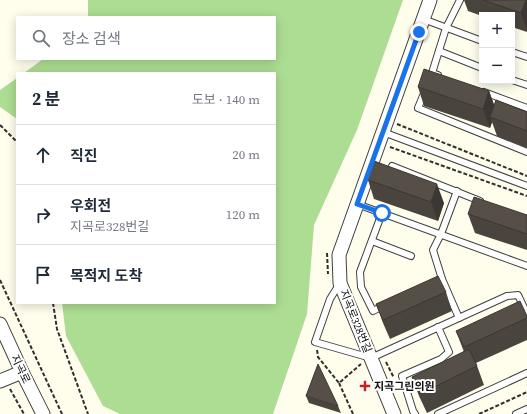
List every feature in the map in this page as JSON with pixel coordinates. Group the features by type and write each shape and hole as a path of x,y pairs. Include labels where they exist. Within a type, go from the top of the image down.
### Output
{"street":[{"name":"지곡로328번길","path":"394,414 367,360 340,283 338,255 430,0"},
{"name":"지곡로","path":"0,324 43,414"},
{"path":"5,385 22,372"}],"lane":[{"path":"429,80 446,28 460,0"},
{"path":"423,19 479,40"},
{"path":"438,51 479,67"},
{"path":"515,53 527,57"},
{"path":"432,73 446,78"},
{"path":"515,81 527,85"},
{"path":"426,87 418,108 527,152"},
{"path":"476,89 527,108"},
{"path":"383,132 527,186"},
{"path":"392,166 486,203"},
{"path":"457,191 434,250 442,279 459,318"},
{"path":"357,204 527,266"},
{"path":"382,213 360,272 361,287 372,311 386,304"},
{"path":"372,241 411,256"},
{"path":"428,285 442,279"},
{"path":"340,283 330,299 315,342 367,360 507,296 518,295 527,314"},
{"path":"415,414 402,376 441,359 449,352 438,327"},
{"path":"438,414 527,373"},
{"path":"516,414 527,409"}],"path":[{"path":"396,123 527,176"},
{"path":"0,125 16,141"},
{"path":"388,147 527,196"},
{"path":"0,280 62,414"},
{"path":"52,304 57,329 88,414"},
{"path":"315,342 318,357 339,383 353,414"},
{"path":"339,383 367,360"},
{"path":"5,385 24,414"},
{"path":"479,414 527,392"}],"green space":[{"path":"88,0 403,0 357,130 314,225 307,314 273,414 120,414 103,406 66,336 62,304 276,304 276,72 25,72 42,60 276,60 276,16 88,16"},
{"path":"16,79 16,118 0,107 0,90"}],"building":[{"path":"483,0 526,0 521,13"},
{"path":"424,69 489,91 483,109 418,87"},
{"path":"496,100 527,112 527,131 490,117"},
{"path":"374,161 437,184 431,202 368,180"},
{"path":"474,197 527,215 527,234 468,214"},
{"path":"438,276 446,292 383,320 376,304"},
{"path":"520,301 527,318 464,347 456,331"},
{"path":"469,349 477,366 420,394 412,377"},
{"path":"318,364 338,406 306,396"}],"place":[{"name":"지곡그린의원","path":"365,386"}],"route":[{"path":"382,213 357,204 419,32"}]}
